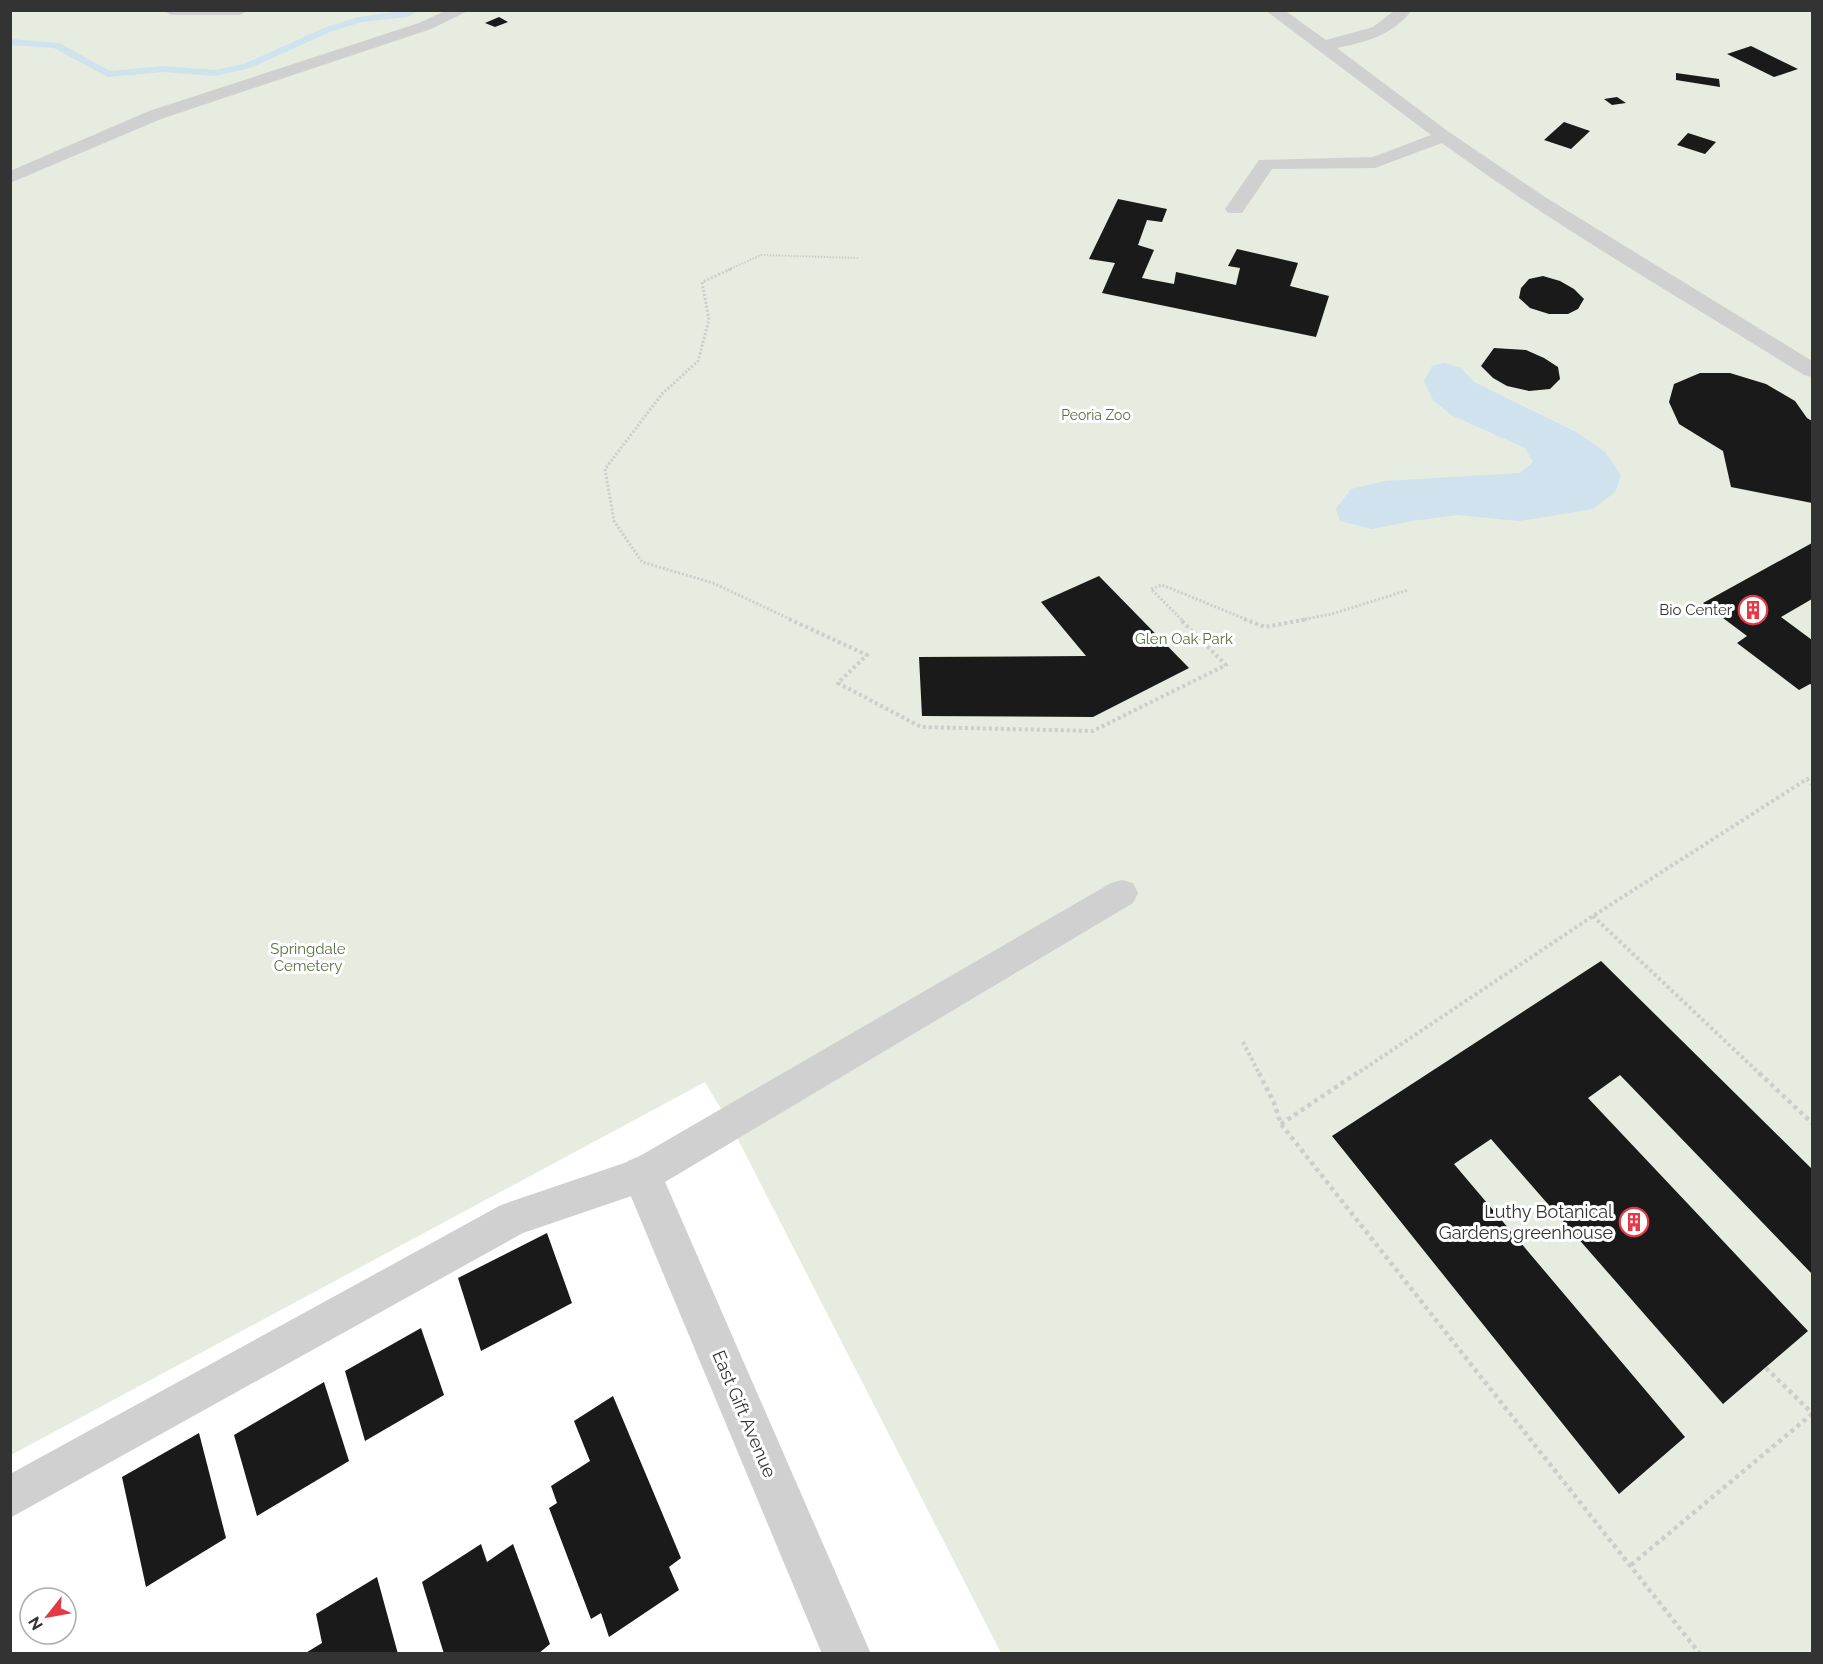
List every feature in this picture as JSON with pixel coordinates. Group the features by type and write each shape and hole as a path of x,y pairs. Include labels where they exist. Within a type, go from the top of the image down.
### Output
{"street":[{"name":"East Gift Avenue","path":"642,1175 842,1651"}],"lane":[{"path":"171,10 240,10"},
{"path":"10,178 155,115 357,50 462,10"},
{"path":"1273,10 1325,45 1498,175 1602,243 1812,370"},
{"path":"1325,45 1355,39 1379,30 1396,22 1404,10"},
{"path":"1235,209 1266,164 1375,162 1445,136"},
{"path":"10,1497 514,1218 642,1175 1122,893"}],"path":[{"path":"859,258 761,255 702,282 709,320 698,361 662,394 605,469 614,521 642,562 713,584 867,655 838,683 921,727 1093,731 1226,665 1151,589 1162,585 1265,627 1332,615 1408,590"},
{"path":"1281,1124 1593,916 1806,779 1812,784"},
{"path":"1593,916 1812,1123"},
{"path":"1243,1042 1274,1103 1281,1124 1700,1653"},
{"path":"1631,1565 1812,1413 1766,1368"}],"green space":[{"name":"Glen Oak Park","path":"11,11 1812,11 1812,1653 1001,1653 730,1124 705,1082 11,1455"}],"water":[{"path":"1445,363 1461,368 1474,382 1578,433 1605,452 1621,475 1615,492 1593,509 1519,521 1457,515 1372,529 1340,521 1336,509 1351,489 1385,481 1520,473 1533,462 1525,448 1451,415 1433,400 1424,381 1432,366"}],"building":[{"path":"499,17 508,22 495,27 485,23"},
{"path":"1751,46 1798,69 1774,77 1727,54"},
{"path":"1676,73 1719,79 1720,87 1676,80"},
{"path":"1617,97 1626,103 1612,105 1604,99"},
{"path":"1564,122 1590,131 1571,149 1544,140"},
{"path":"1688,133 1716,142 1705,154 1677,145"},
{"path":"1118,199 1167,209 1162,222 1147,220 1138,245 1154,250 1142,278 1174,284 1176,272 1236,285 1240,268 1228,266 1237,249 1298,263 1290,286 1329,296 1316,337 1102,293 1115,263 1089,259"},
{"path":"1543,276 1560,281 1574,289 1584,299 1578,309 1568,314 1549,314 1530,308 1519,298 1521,288 1529,279"},
{"path":"1494,348 1526,350 1544,358 1558,367 1560,379 1550,389 1529,391 1507,386 1493,378 1481,366"},
{"path":"1700,373 1730,373 1766,384 1795,401 1807,418 1812,421 1812,503 1731,487 1723,451 1679,424 1669,402 1674,384"},
{"name":"Bio Center","path":"1812,543 1812,599 1781,617 1812,640 1812,685 1799,690 1737,643 1747,636 1703,603"},
{"path":"1099,576 1189,668 1093,717 922,716 919,657 1086,656 1041,602"},
{"name":"Luthy Botanical Gardens greenhouse","path":"1601,961 1812,1169 1812,1274 1620,1075 1588,1098 1808,1331 1723,1404 1491,1139 1454,1164 1685,1437 1619,1494 1332,1136"},
{"path":"547,1233 572,1303 481,1351 458,1278"},
{"path":"421,1328 444,1395 365,1441 345,1371"},
{"path":"324,1382 349,1461 257,1516 234,1435"},
{"path":"613,1396 681,1558 669,1567 679,1590 609,1637 601,1613 591,1619 549,1508 557,1503 551,1486 590,1461 574,1421"},
{"path":"199,1433 226,1538 146,1587 122,1477"},
{"path":"481,1544 487,1562 513,1544 550,1644 538,1654 444,1654 422,1582"},
{"path":"377,1577 398,1654 304,1654 322,1643 316,1614"}],"waterway":[{"path":"10,42 56,45 108,74 164,69 215,73 247,66 329,29 361,19 407,14 416,10"}],"place":[{"name":"Bio Center","path":"1753,610"},
{"name":"Luthy Botanical Gardens greenhouse","path":"1634,1222"}],"park label":[{"name":"Peoria Zoo","path":"1096,415"},
{"name":"Springdale Cemetery","path":"308,958"}]}
